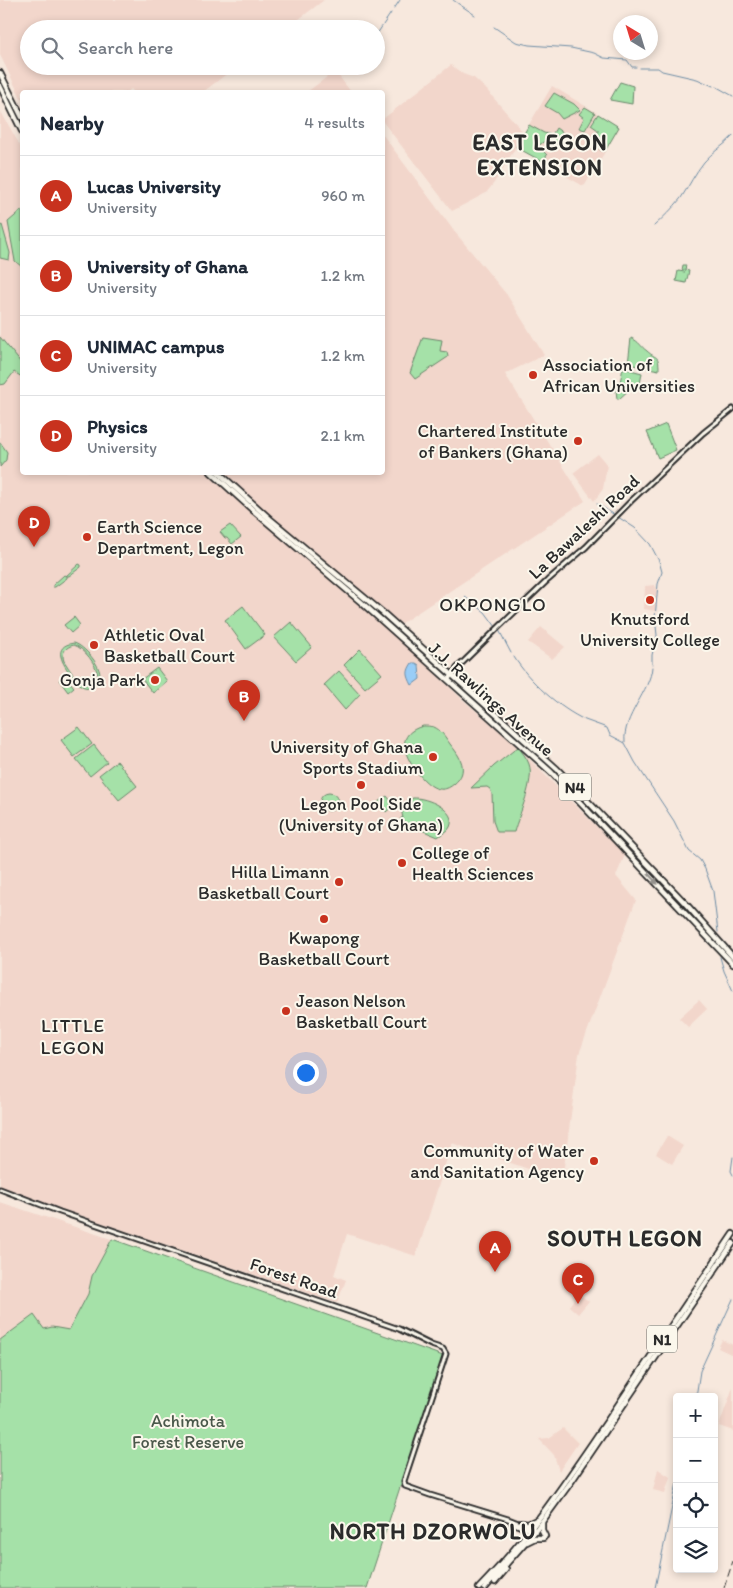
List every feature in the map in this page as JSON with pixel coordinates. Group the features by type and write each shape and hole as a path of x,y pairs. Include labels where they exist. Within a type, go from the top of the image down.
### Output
{"highway":[{"path":"0,74 20,113"},
{"path":"0,86 20,127"},
{"path":"14,100 20,108"},
{"name":"J.J. Rawlings Avenue","path":"214,475 254,512 449,675"},
{"name":"J.J. Rawlings Avenue","path":"221,475 270,519 383,613 449,675"},
{"path":"449,675 455,682"},
{"path":"449,675 455,682"},
{"name":"J.J. Rawlings Avenue","path":"455,682 562,774 733,956"},
{"name":"J.J. Rawlings Avenue","path":"455,682 552,772 733,964"},
{"name":"N1","path":"542,1518 555,1492 580,1460 733,1234"},
{"name":"N1","path":"487,1588 510,1564 516,1553 590,1455 733,1244"},
{"path":"523,1538 522,1525 542,1518"},
{"path":"522,1546 535,1538 544,1537 541,1527 542,1518"},
{"name":"N1","path":"479,1588 523,1538 533,1530"}],"main road":[{"name":"La Bawaleshi Road","path":"449,675 548,580 591,543 632,500 703,433 733,409"},
{"name":"Forest Road","path":"0,1189 60,1212 399,1329 443,1349 446,1354 404,1484 412,1489 522,1525"},
{"path":"522,1525 533,1530"}],"shaded area":[{"path":"0,0 324,0 298,20 20,20 20,75 225,75 206,90 20,90 20,96 0,55"},
{"path":"451,65 463,74 474,78 485,88 524,133 552,86 620,127 583,186 516,147 486,193 452,211 385,125 385,117"},
{"path":"330,75 338,75 349,90 310,90"},
{"path":"0,110 20,145 20,475 385,475 385,138 454,231 507,295 544,355 505,374 585,501 390,631 463,700 512,742 625,855 616,876 636,900 579,1054 563,1175 543,1174 452,1143 416,1256 347,1234 334,1275 346,1280 337,1303 0,1188"},
{"path":"598,454 607,465 603,489 594,501 573,473"},
{"name":"Knutsford University College","path":"655,585 657,590 655,611 644,609 645,586"},
{"path":"541,627 565,647 552,659 528,642"},
{"path":"699,1000 707,1009 688,1027 679,1018"},
{"path":"667,1136 683,1146 672,1164 656,1154"},
{"path":"0,1202 147,1251 94,1397 0,1365"},
{"path":"578,1294 589,1301 578,1314 569,1306"},
{"path":"722,1340 733,1345 733,1355 718,1348"},
{"path":"733,1387 733,1431 719,1426"},
{"path":"563,1428 578,1443 559,1471 554,1455 539,1439 549,1438"},
{"path":"658,1469 670,1477 665,1493 653,1490"}],"green space":[{"path":"620,82 633,86 632,104 610,100"},
{"path":"554,93 574,104 580,110 562,119 557,113 545,106"},
{"path":"585,107 595,113 585,130 579,128 584,118 579,114"},
{"path":"598,114 619,127 605,151 600,150 598,130 591,125"},
{"path":"529,125 552,135 556,128 566,135 552,148 546,140 538,146 547,155 543,162 516,147"},
{"path":"20,212 20,265 15,261 8,222"},
{"path":"2,225 10,253 9,260 0,258 0,226"},
{"path":"683,265 686,265 685,270 689,271 686,283 676,281 678,271 685,272 682,270"},
{"path":"0,337 20,362 20,376 14,372 5,384 0,385"},
{"path":"423,337 442,340 440,351 447,352 448,357 415,379 410,373"},
{"path":"631,338 657,358 659,370 628,364"},
{"path":"623,368 642,373 640,384 631,388 617,399 616,390 619,387"},
{"path":"666,424 676,450 658,458 647,432"},
{"path":"0,442 7,452 6,460 0,467"},
{"path":"230,525 241,537 232,544 220,532"},
{"path":"79,564 81,567 53,587 64,575 66,576"},
{"path":"243,606 265,635 246,649 225,620"},
{"path":"74,617 80,625 71,633 64,625"},
{"path":"291,622 312,647 296,661 274,637"},
{"path":"74,643 79,645 91,656 99,670 100,676 98,682 93,686 86,687 80,685 68,671 61,656 63,648","holes":["74,645 93,662 98,676 93,684 88,685 80,681 64,661 63,653 66,649"]},
{"path":"360,649 382,674 365,688 344,665"},
{"name":"Gonja Park","path":"157,668 167,681 153,693 142,679"},
{"path":"339,671 360,694 345,710 324,685"},
{"path":"65,676 74,687 68,692 59,680"},
{"name":"University of Ghana Sports Stadium","path":"423,726 434,727 439,730 460,759 462,774 448,788 438,789 428,784 416,771 408,758 404,745 405,739 408,734"},
{"path":"79,727 92,744 74,757 61,740"},
{"path":"94,745 107,762 90,776 76,759"},
{"path":"518,747 529,764 530,779 526,798 514,832 497,832 493,821 492,794 490,789 487,787 471,788"},
{"path":"117,761 137,786 119,800 99,775"},
{"path":"329,793 335,796 338,802 335,808 329,811 323,808 320,802 323,796"},
{"path":"387,796 394,805 386,812 378,802"},
{"path":"413,798 433,802 445,810 451,821 448,830 438,837 400,821 403,818 402,811 404,806 407,801"},
{"name":"Achimota Forest Reserve","path":"112,1239 443,1356 367,1588 0,1588 0,1340 34,1315 44,1329 52,1327 69,1330 88,1294 92,1276"}],"water":[{"path":"412,663 419,665 420,679 412,685 408,674"}],"waterway":[{"path":"394,9 400,0"},
{"path":"453,0 475,15"},
{"path":"385,22 391,13"},
{"path":"494,27 516,42 529,45 571,48 594,53 604,58 627,60 632,67 636,67"},
{"path":"640,68 658,68 662,71 697,79 713,86"},
{"path":"717,87 733,96"},
{"path":"654,226 681,198 704,162 733,136"},
{"path":"597,504 615,515"},
{"path":"618,517 635,528 650,544 659,561 662,572 658,584 655,618 657,635 652,655 652,664"},
{"path":"465,597 485,612 496,627"},
{"path":"499,630 511,653"},
{"path":"514,657 536,684 555,701 575,715 607,728 610,735 625,743 635,762 674,821 689,851 700,860 705,869 713,891 718,932"},
{"path":"625,742 628,723 647,685 652,667"},
{"path":"720,957 733,991"},
{"path":"733,1157 731,1171 733,1175"},
{"path":"697,1393 700,1371 733,1299"},
{"path":"655,1588 673,1502"}],"railway":[{"path":"724,1588 733,1561"}],"place":[{"name":"Association of African Universities","path":"533,375"},
{"name":"Chartered Institute of Bankers (Ghana)","path":"578,441"},
{"name":"Earth Science Department, Legon","path":"87,537"},
{"name":"Physics","path":"34,547"},
{"name":"Knutsford University College","path":"650,600"},
{"name":"Athletic Oval Basketball Court","path":"94,645"},
{"name":"Gonja Park","path":"155,680"},
{"name":"University of Ghana","path":"244,721"},
{"name":"University of Ghana Sports Stadium","path":"433,757"},
{"name":"Legon Pool Side (University of Ghana)","path":"361,785"},
{"name":"College of Health Sciences","path":"402,863"},
{"name":"Hilla Limann Basketball Court","path":"339,882"},
{"name":"Kwapong Basketball Court","path":"324,919"},
{"name":"Jeason Nelson Basketball Court","path":"286,1011"},
{"name":"Community of Water and Sanitation Agency","path":"594,1161"},
{"name":"Lucas University","path":"495,1272"},
{"name":"UNIMAC campus","path":"578,1304"}],"district":[{"name":"EAST LEGON EXTENSION","path":"540,154"},
{"name":"OKPONGLO","path":"493,604"},
{"name":"LITTLE LEGON","path":"73,1036"},
{"name":"SOUTH LEGON","path":"625,1238"},
{"name":"NORTH DZORWOLU","path":"433,1531"}]}
